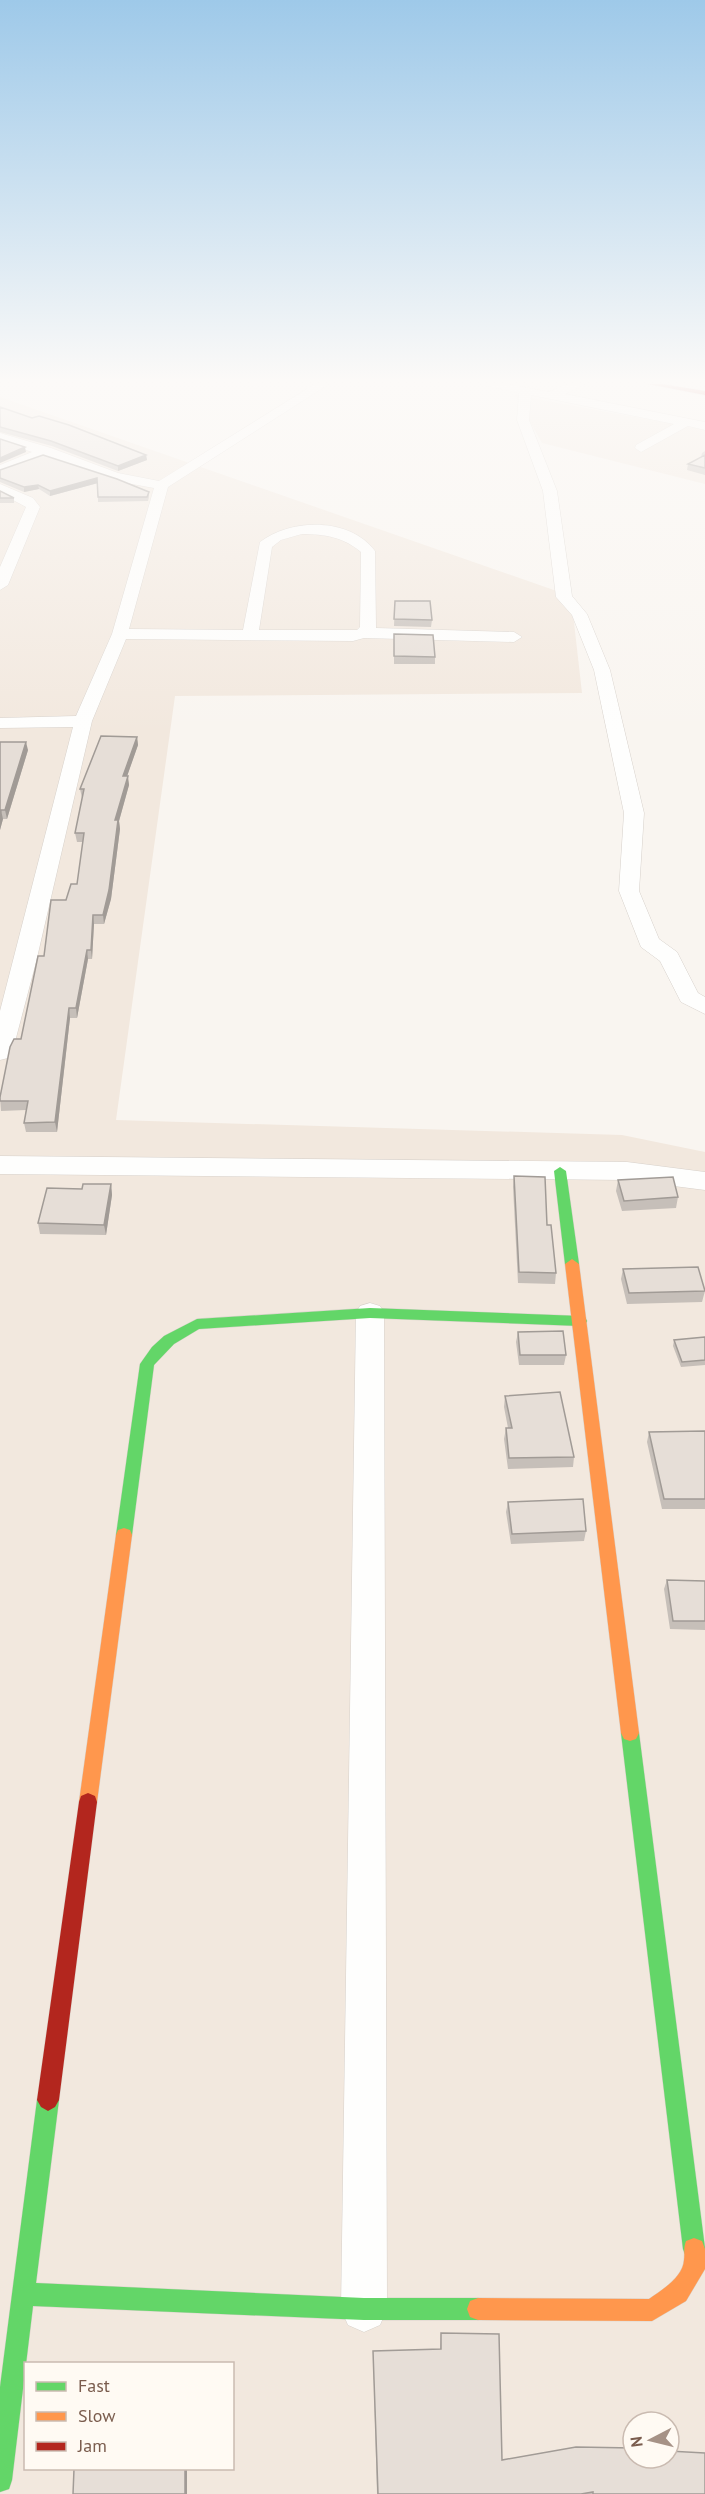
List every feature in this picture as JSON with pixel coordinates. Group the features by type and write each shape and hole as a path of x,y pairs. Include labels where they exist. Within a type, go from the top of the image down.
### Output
{"street":[{"path":"0,585 32,516 33,507 27,500"},
{"path":"0,1053 25,962 83,720 120,634 158,500"},
{"path":"551,500 564,597 579,614 602,670 634,813 629,891 649,942 669,957 689,998 705,1007"},
{"path":"250,633 265,545 273,537 304,530 334,531 360,541 368,551 368,628 363,633"},
{"path":"120,634 250,633 353,636 363,633 514,637"},
{"path":"0,723 83,720"},
{"path":"0,962 25,962"},
{"path":"0,1165 627,1171 705,1181"},
{"path":"22,2294 364,2309 652,2310 678,2293 696,2264 560,1171"},
{"path":"0,2480 22,2294 147,1364 160,1344 175,1333 197,1324 370,1313 580,1321"},
{"path":"364,2309 370,1313"}],"shaded area":[{"path":"0,500 297,500 571,596 582,693 175,696 116,1120 622,1135 705,1152 705,2494 0,2494"}],"building":[{"path":"395,601 430,601 432,620 394,619"},
{"path":"394,634 433,635 435,657 394,656"},
{"path":"101,736 137,737 123,776 128,776 115,820 118,820 109,890 103,915 93,915 91,950 87,950 76,1008 69,1008 55,1122 24,1123 28,1101 0,1101 0,1097 10,1047 14,1039 21,1039 38,956 44,956 51,900 66,900 71,884 77,884 84,833 75,833 84,789 80,789"},
{"path":"0,742 26,742 5,810 1,810 0,815"},
{"path":"514,1176 545,1177 547,1225 551,1225 556,1273 519,1272"},
{"path":"673,1177 678,1197 624,1201 618,1180"},
{"path":"83,1184 111,1184 104,1225 38,1223 47,1188 82,1189"},
{"path":"698,1267 705,1291 629,1293 623,1269"},
{"path":"563,1331 566,1355 520,1355 518,1332"},
{"path":"705,1337 705,1360 682,1362 674,1340"},
{"path":"560,1392 574,1457 509,1458 506,1428 512,1428 505,1396"},
{"path":"705,1431 705,1499 664,1499 649,1432"},
{"path":"583,1499 586,1531 512,1534 508,1502"},
{"path":"667,1580 705,1581 705,1621 673,1621"},
{"path":"441,2333 499,2334 502,2460 576,2447 621,2448 621,2470 681,2470 681,2452 705,2453 705,2494 593,2494 593,2492 581,2494 378,2494 373,2351 441,2349"},
{"path":"74,2470 185,2470 185,2494 73,2494"}],"traffic: fast":[{"path":"560,1171 572,1264"},
{"path":"124,1535 147,1364 163,1345 197,1324 370,1313 580,1321"},
{"path":"630,1733 694,2249"},
{"path":"0,2480 48,2100"},
{"path":"22,2294 364,2309 478,2309"}],"traffic: slow":[{"path":"572,1264 630,1733"},
{"path":"88,1802 124,1535"},
{"path":"478,2309 652,2310 678,2293 696,2264 694,2249"}],"traffic: jam":[{"path":"48,2100 88,1802"}]}
